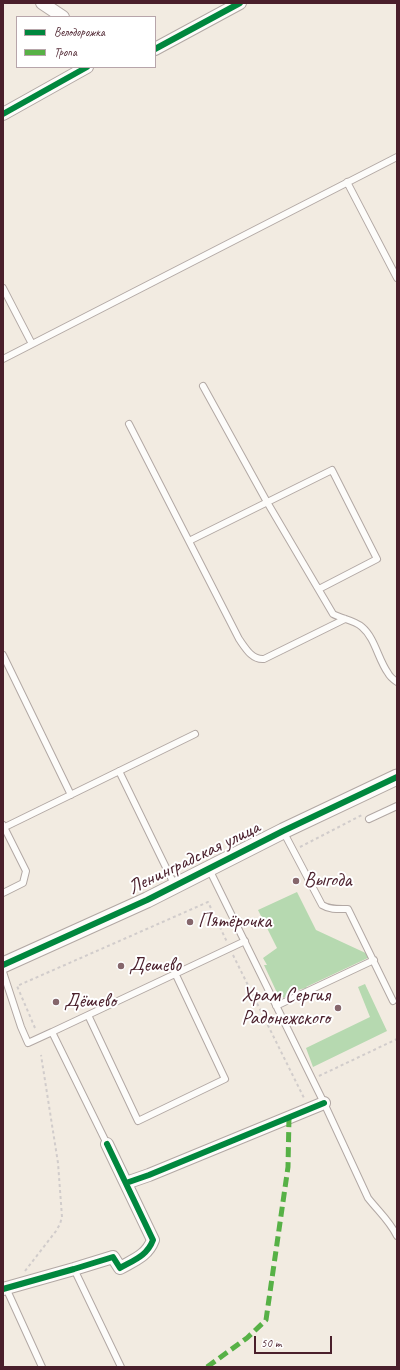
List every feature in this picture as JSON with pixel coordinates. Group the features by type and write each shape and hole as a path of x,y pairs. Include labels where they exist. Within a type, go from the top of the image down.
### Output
{"street":[{"path":"42,3 62,16"},
{"path":"156,48 240,3"},
{"path":"3,114 85,68"},
{"name":"Ленинградская улица","path":"3,965 175,886 397,776"},
{"path":"126,1183 324,1103"},
{"path":"7,1288 113,1257 120,1268 142,1256 150,1249 153,1240 107,1144"}],"lane":[{"path":"3,359 397,157"},
{"path":"347,182 397,278"},
{"path":"3,288 32,344"},
{"path":"203,386 267,502 333,614 357,623 364,628 388,674 397,682"},
{"path":"129,424 239,640 253,657 258,660 264,660 345,619"},
{"path":"189,541 332,470 377,559 319,589"},
{"path":"3,655 71,795"},
{"path":"3,893 23,883 26,871 4,826 195,734"},
{"path":"119,771 175,886"},
{"path":"369,819 397,806"},
{"path":"284,831 322,905 336,910 348,909 393,1001"},
{"path":"209,869 324,1103 368,1198 389,1221 397,1236"},
{"path":"3,972 20,1028 28,1043 245,941"},
{"path":"276,1006 374,960"},
{"path":"88,1015 138,1121 225,1080 176,974"},
{"path":"52,1032 107,1144"},
{"path":"74,1269 121,1367"},
{"path":"7,1288 42,1367"}],"path":[{"path":"293,850 362,815"},
{"path":"312,1079 397,1039"},
{"path":"7,1288 56,1231 62,1217 58,1163 41,1055"}],"green space":[{"path":"297,892 316,930 372,956 283,998 282,996 279,997 264,965 267,965 263,958 277,948 258,910"},
{"path":"365,984 387,1031 313,1067 306,1048 370,1017 358,987"}],"marked path":[{"path":"207,1367 247,1338 266,1320 288,1167 289,1117"}],"cycle path":[{"path":"156,48 240,3"},
{"path":"3,114 85,68"},
{"path":"3,965 147,900 283,831 397,777"},
{"path":"126,1183 324,1103"},
{"path":"3,1289 113,1257 120,1268 140,1257 147,1250 153,1240 107,1144"}],"place":[{"name":"Выгода","path":"296,881"},
{"name":"Пятёрочка","path":"190,922"},
{"name":"Дешево","path":"121,966"},
{"name":"Дёшево","path":"56,1002"},
{"name":"Храм Сергия Радонежского","path":"338,1008"}]}
